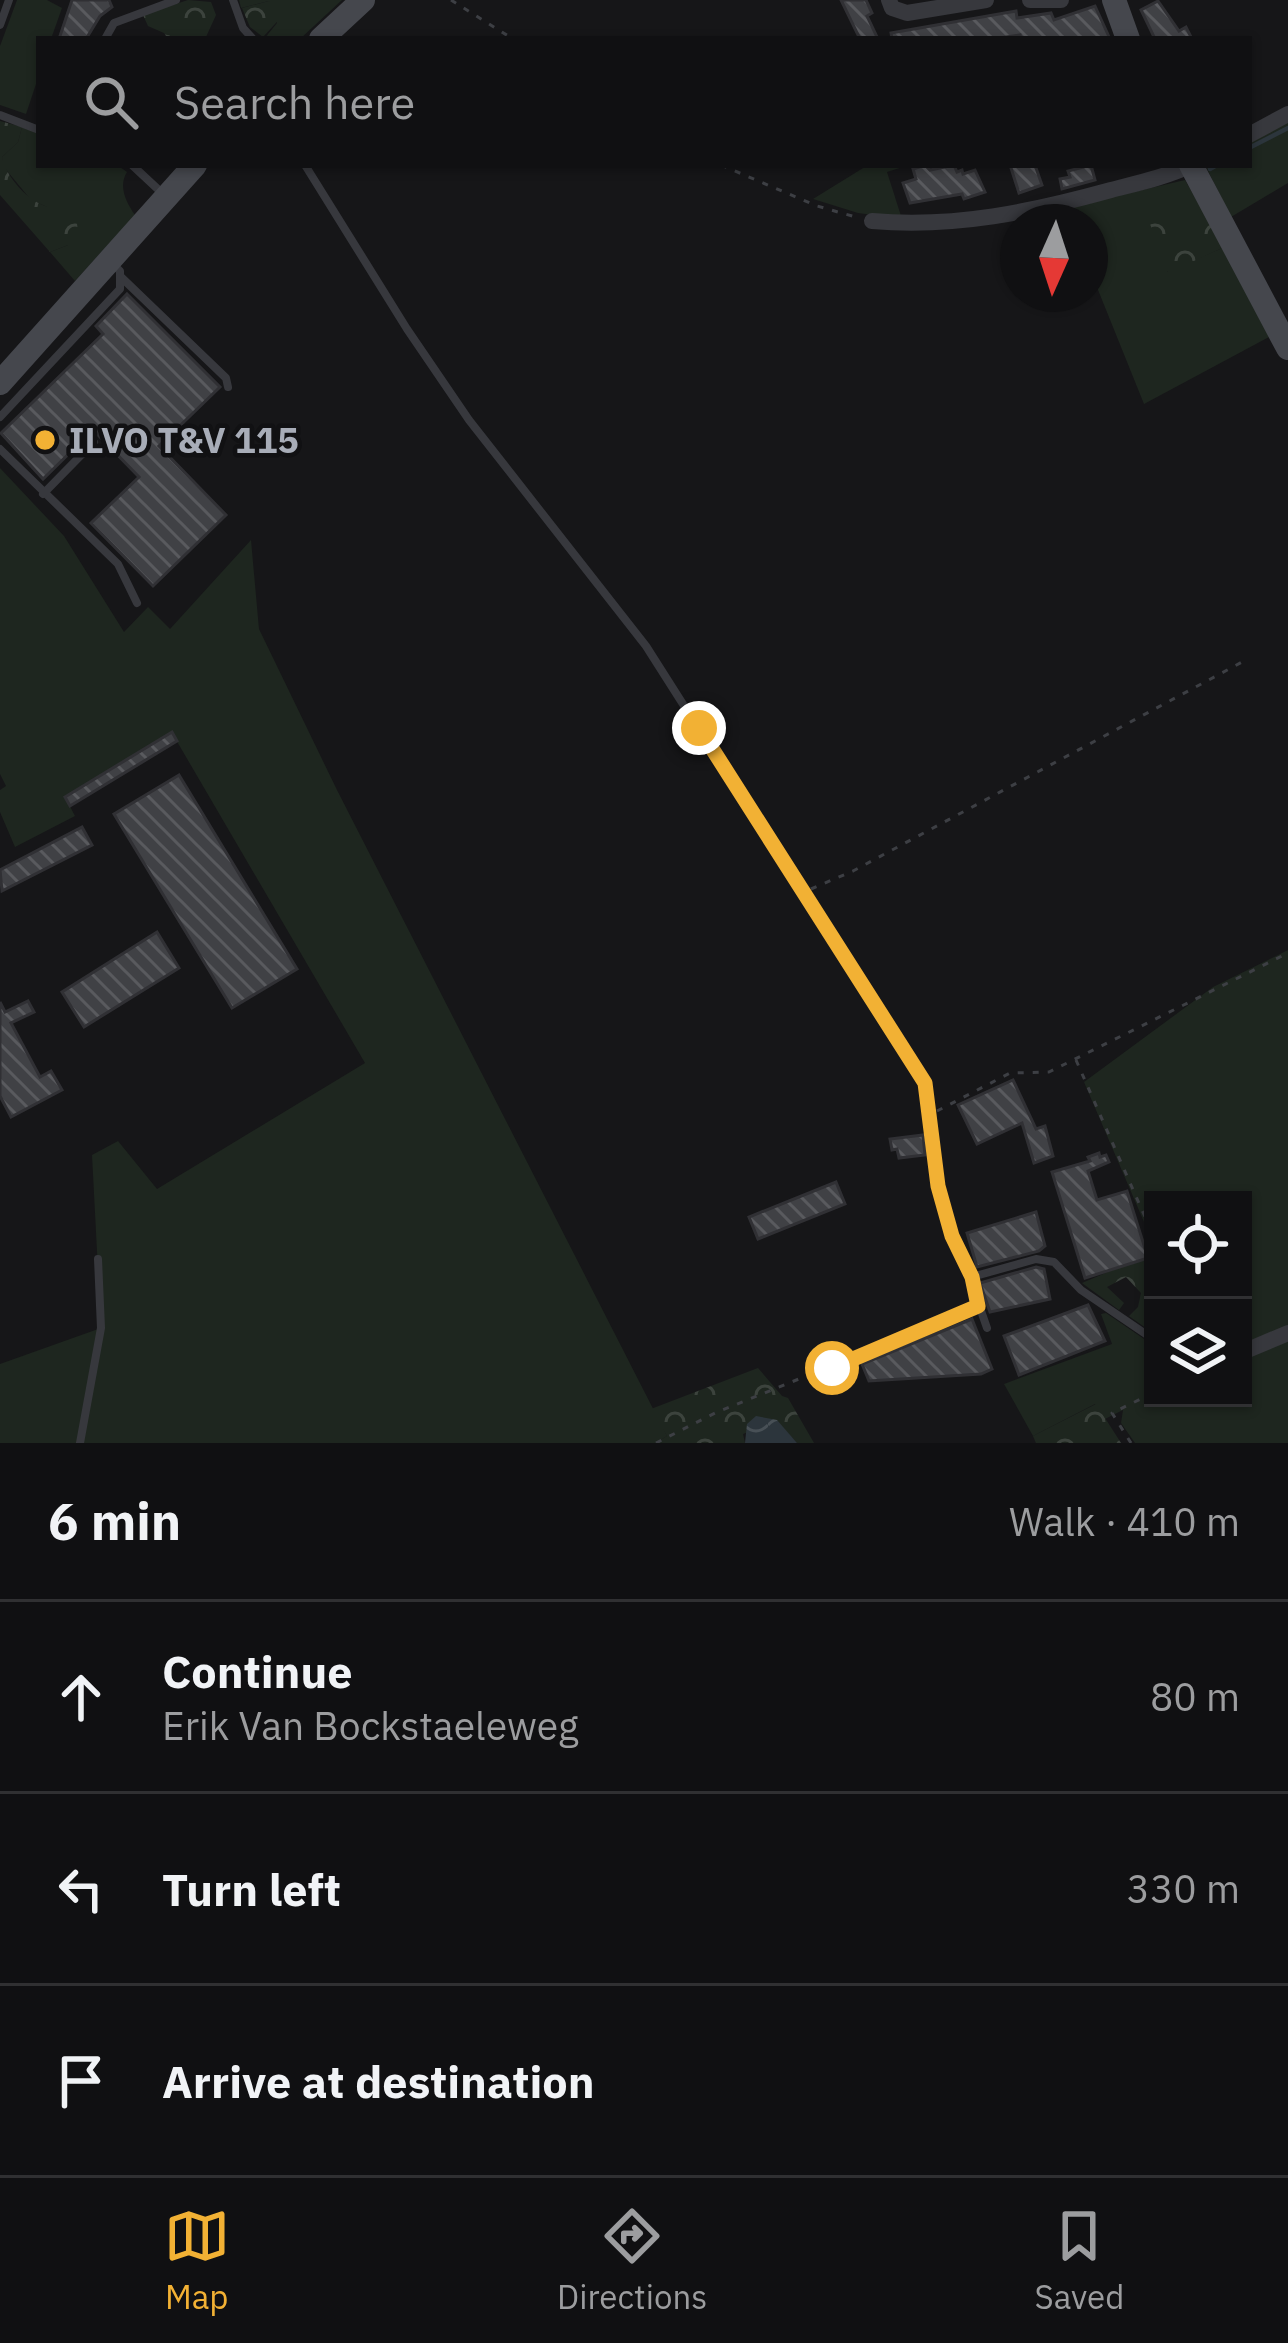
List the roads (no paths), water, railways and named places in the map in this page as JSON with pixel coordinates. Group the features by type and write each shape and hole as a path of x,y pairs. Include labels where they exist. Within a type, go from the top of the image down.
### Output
{"street":[{"path":"324,36 363,0"},
{"path":"889,0 892,8 907,13 986,0"},
{"path":"1030,0 1061,0"},
{"path":"1114,0 1127,36"},
{"path":"1252,133 1288,114"},
{"path":"0,383 114,268 192,168"},
{"path":"872,221 986,220 1091,196 1181,168"},
{"path":"1193,168 1288,348"},
{"path":"1252,1348 1288,1333"}],"lane":[{"path":"0,25 9,0"},
{"path":"107,36 114,23 176,0"},
{"path":"233,0 250,36"},
{"path":"0,115 36,129"},
{"path":"135,168 166,197"},
{"path":"307,168 469,420 646,646 925,1083 938,1186 987,1328"},
{"path":"114,268 226,378 228,387"},
{"path":"0,417 120,289 114,268"},
{"path":"44,494 94,442"},
{"path":"0,449 118,564 137,603"},
{"path":"972,1277 1036,1258 1054,1262 1081,1290 1144,1333"},
{"path":"80,1443 101,1328 98,1259"}],"water":[{"path":"756,1416 777,1420 797,1443 745,1443 747,1424"}],"waterway":[{"path":"1252,146 1288,128"}],"place":[{"name":"ILVO T&V 115","path":"45,440"}]}
